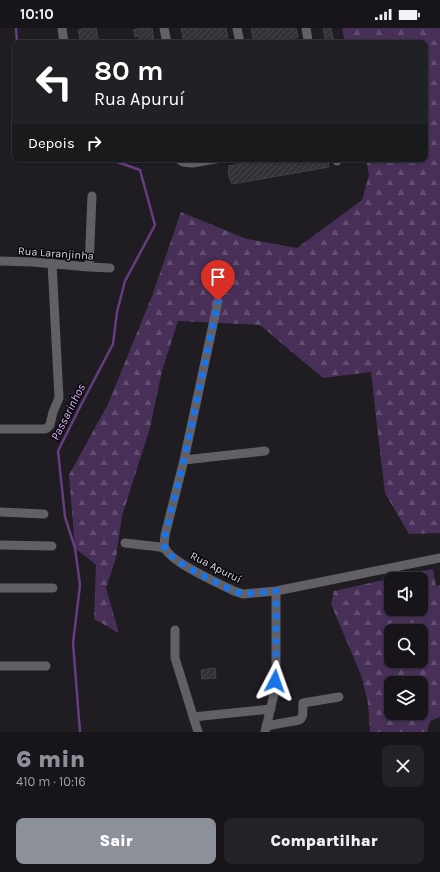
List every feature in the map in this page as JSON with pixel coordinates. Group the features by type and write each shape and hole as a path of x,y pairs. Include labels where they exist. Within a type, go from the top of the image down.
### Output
{"street":[{"path":"62,28 64,40"},
{"path":"164,28 166,40"},
{"path":"237,28 239,40"},
{"path":"306,28 308,40"},
{"path":"183,162 198,162"},
{"path":"89,267 92,196"},
{"name":"Rua Laranjinha","path":"0,261 52,263 110,268"},
{"path":"0,429 47,428 50,425 53,412 59,398 52,263"},
{"path":"126,543 160,547 165,549 165,535 184,460 218,301"},
{"path":"184,460 265,451"},
{"path":"0,512 44,514"},
{"path":"0,545 52,546"},
{"name":"Rua Apuruí","path":"165,549 181,563 234,591 243,594 276,591 440,558"},
{"path":"0,588 53,588"},
{"path":"276,591 276,668 274,694 266,729 301,718 304,703 339,697"},
{"path":"175,630 175,658 198,732"},
{"path":"0,666 46,666"},
{"path":"193,717 271,709"}],"green space":[{"path":"342,28 440,28 440,533 409,534 385,493 371,372 323,378 260,325 178,321 162,371 150,428 122,516 116,558 106,588 119,633 94,619 96,565 75,548 69,475 108,404 152,296 181,212 247,239 297,248 362,200 369,175 367,162 428,162 428,40 344,40"},
{"path":"433,569 436,586 440,585 440,717 430,721 427,732 370,732 368,703 361,675 331,604 334,591 384,580 384,616 428,616 428,572 420,572"}],"building":[{"path":"82,28 96,28 98,40 80,40 78,30 82,30"},
{"path":"137,28 152,28 154,40 140,40 139,36 135,37 134,30 138,29"},
{"path":"181,28 226,28 228,40 183,40"},
{"path":"251,28 296,28 298,37 290,40 253,40"},
{"path":"323,28 331,28 333,40 325,40"},
{"path":"252,162 328,162 329,167 232,184 228,170 229,166"},
{"path":"215,668 216,678 202,679 201,670"}],"waterway":[{"name":"Passarinhos","path":"16,28 17,40"},
{"name":"Passarinhos","path":"80,732 73,643 80,585 75,548 65,517 58,451 113,344 117,312 125,281 155,225 140,170 117,162"}],"route":[{"path":"218,301 184,460 165,535 164,546 172,556 181,563 234,591 243,594 276,591 275,681"}]}
